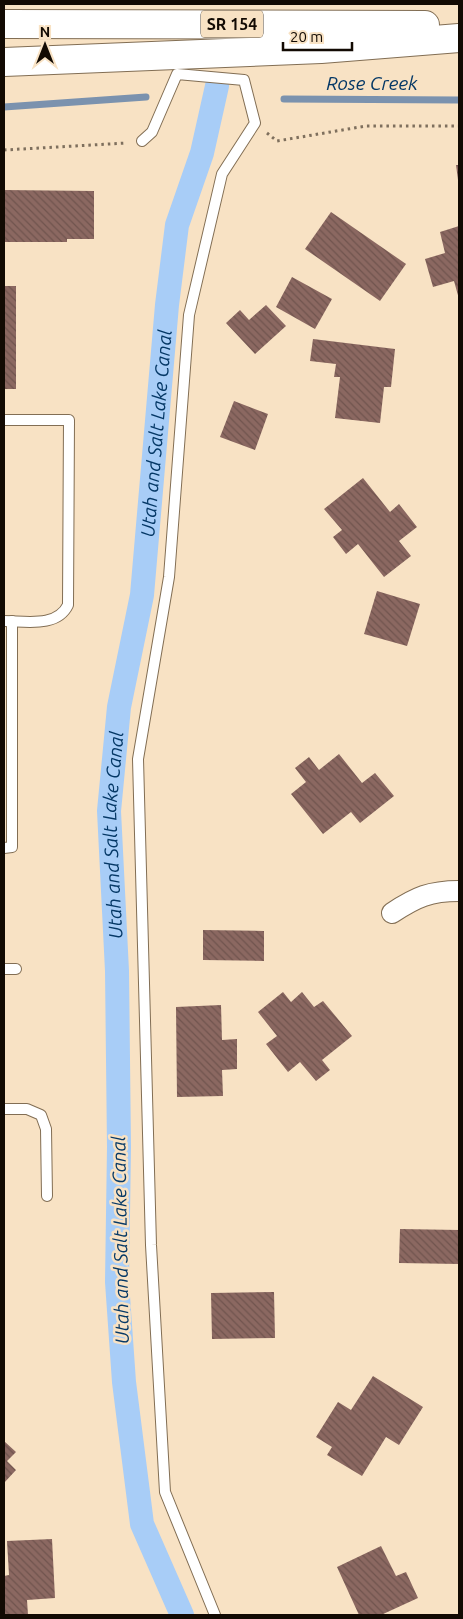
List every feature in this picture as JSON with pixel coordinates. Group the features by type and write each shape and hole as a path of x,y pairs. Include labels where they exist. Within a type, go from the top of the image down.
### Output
{"highway":[{"name":"SR 154","path":"4,24 459,25"},
{"path":"4,62 311,49 459,38"}],"street":[{"path":"392,913 411,900 432,892 459,891"}],"lane":[{"path":"142,141 152,132 177,74 244,80 255,123 222,174 189,315 169,577 138,759 151,1245 165,1492 215,1615"},
{"path":"4,420 69,420 68,605 61,616 53,620 8,621 12,847 4,848"},
{"path":"4,969 16,969"},
{"path":"4,1109 27,1109 41,1115 46,1130 47,1196"}],"path":[{"path":"255,123 277,141 366,126 459,126"},
{"path":"4,150 142,141"}],"building":[{"path":"456,165 459,165 459,180 458,180"},
{"path":"4,190 94,191 94,239 67,239 67,242 4,242"},
{"path":"331,212 406,264 380,301 305,249"},
{"path":"459,226 459,299 454,281 433,287 425,259 445,253 440,232"},
{"path":"292,277 332,299 315,329 276,307"},
{"path":"4,286 16,286 16,389 4,389"},
{"path":"266,305 286,326 255,354 226,323 240,310 249,320"},
{"path":"313,339 395,349 391,387 384,387 380,423 335,418 340,377 334,377 336,364 310,361"},
{"path":"234,401 268,414 255,450 220,437"},
{"path":"363,478 390,512 399,504 417,527 399,541 411,556 384,577 358,544 346,554 333,537 342,530 324,509"},
{"path":"377,591 420,604 407,646 364,634"},
{"path":"339,754 362,783 375,773 394,796 360,823 351,812 323,834 291,794 306,782 295,768 309,757 319,770"},
{"path":"203,930 264,931 264,961 203,960"},
{"path":"283,992 291,1002 302,992 314,1007 323,1001 352,1036 322,1060 330,1070 316,1081 300,1062 288,1072 266,1044 277,1036 258,1012"},
{"path":"221,1005 222,1040 237,1039 237,1069 222,1070 223,1096 177,1097 176,1007"},
{"path":"400,1229 459,1230 459,1264 399,1263"},
{"path":"274,1292 275,1338 212,1339 211,1293"},
{"path":"373,1376 423,1407 399,1445 386,1437 362,1476 327,1455 332,1447 316,1437 338,1402 351,1410"},
{"path":"4,1441 16,1452 7,1461 16,1470 4,1483"},
{"path":"52,1539 55,1598 27,1600 28,1615 4,1615 4,1576 9,1575 7,1541"},
{"path":"381,1546 396,1576 406,1572 418,1598 381,1615 359,1615 337,1567"}],"waterway":[{"name":"Utah and Salt Lake Canal","path":"182,1615 142,1524 124,1382 117,1282 119,1147 117,971 109,811 119,707 142,595 167,305 177,225 202,153 217,86"},
{"name":"Rose Creek","path":"4,107 146,97"},
{"name":"Rose Creek","path":"284,99 459,100"}]}
